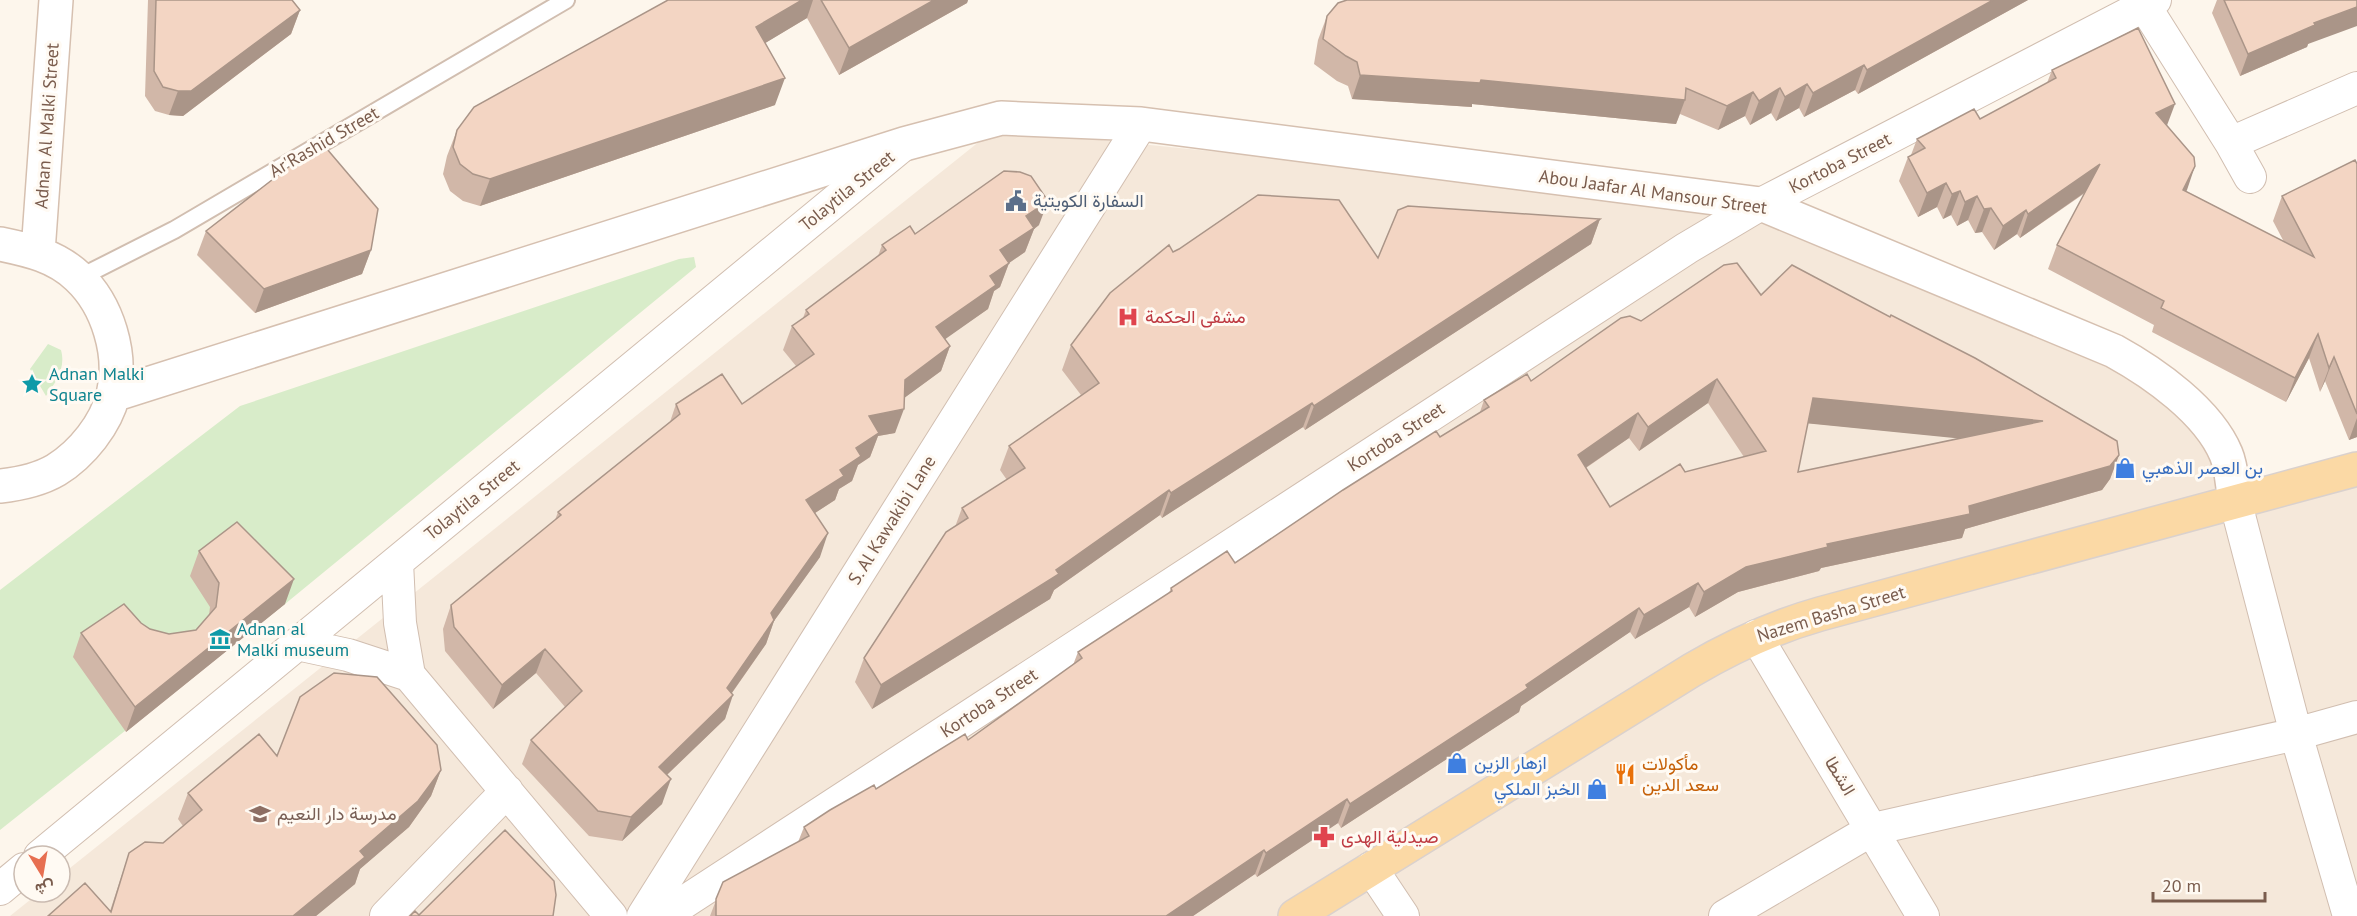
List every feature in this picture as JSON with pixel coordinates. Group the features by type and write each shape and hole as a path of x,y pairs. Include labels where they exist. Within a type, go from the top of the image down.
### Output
{"main road":[{"name":"Adnan Al Malki Street","path":"38,252 56,0"},
{"name":"Abou Jaafar Al Mansour Street","path":"113,395 904,144 1001,118 1140,124 1761,204 2114,351 2142,366 2168,385 2210,429 2226,455 2235,501"},
{"path":"0,244 38,252 59,263 79,278 99,304 112,334 116,363 113,395 102,420 83,448 56,470 24,483 0,486"},
{"name":"Nazem Basha Street","path":"1295,916 1707,661 1756,636 1820,614 2357,469"}],"street":[{"path":"2150,3 2250,177"},
{"name":"Kortoba Street","path":"663,916 1687,248 1761,204 2150,3"},
{"path":"2231,143 2357,88"},
{"name":"S. Al Kawakibi Lane","path":"643,916 1140,124"},
{"name":"Tolaytila Street","path":"55,844 904,144"},
{"path":"2235,501 2296,734 2349,916"},
{"path":"397,562 400,623 409,675 611,916"},
{"name":"الشطا","path":"1756,636 1923,916"},
{"path":"297,644 348,655 409,675"},
{"path":"1725,916 1873,829 2296,734 2357,717"},
{"path":"386,916 507,792"},
{"path":"1371,868 1403,916"},
{"path":"0,889 12,880"}],"lane":[{"name":"Ar'Rashid Street","path":"79,278 174,230 566,0"}],"shaded area":[{"path":"995,129 1743,206 2115,354 2189,409 2235,500 2357,469 2357,916 10,916 25,904 72,904 72,866"}],"green space":[{"path":"694,257 696,267 285,604 0,830 0,590 240,406 679,259"},
{"path":"48,344 61,350 62,363 56,380 46,396 30,369"}],"building":[{"path":"156,0 292,0 300,10 191,91 178,91 163,87 154,71"},
{"path":"668,0 802,0 756,27 785,78 490,179 473,174 460,164 453,147 457,130 474,107"},
{"path":"821,0 934,0 849,48"},
{"path":"1347,0 1993,0 1867,70 1864,65 1813,93 1807,84 1785,97 1780,88 1759,101 1753,92 1727,106 1686,88 1685,100 1481,80 1480,83 1360,75 1357,62 1323,39 1327,16 1338,3"},
{"path":"2224,0 2357,0 2357,7 2314,23 2315,25 2248,54"},
{"path":"2138,28 2175,104 2156,113 2194,157 2195,166 2183,190 2314,257 2282,196 2355,160 2357,164 2357,414 2334,357 2329,368 2318,334 2295,378 2161,308 2164,301 2057,245 2100,164 2028,214 2026,210 2003,226 1991,208 1984,209 1977,196 1965,202 1960,191 1952,194 1946,183 1927,193 1908,157 1925,148 1917,139 1974,109 1980,119 2056,78 2052,70"},
{"path":"321,142 378,209 371,250 264,289 206,231"},
{"path":"1004,171 1020,172 1031,176 1048,201 1026,216 1034,228 1000,250 1009,263 990,276 996,285 936,327 950,346 905,380 904,409 869,416 879,433 856,448 861,456 840,470 844,476 806,500 828,533 771,613 774,620 727,688 733,695 659,767 671,779 631,817 598,811 531,740 582,691 545,649 502,685 454,627 451,605 561,515 558,512 680,414 676,404 722,374 742,404 814,354 792,326 809,314 806,310 886,250 882,245 910,226 915,234"},
{"path":"1258,195 1339,200 1378,258 1398,210 1408,206 1600,219 1314,406 1312,403 1171,493 1169,490 1056,570 1059,574 881,685 864,658 946,532 968,518 962,508 1025,468 1009,446 1099,383 1071,345 1110,293 1169,245 1173,252 1179,249"},
{"path":"1737,263 1761,295 1792,265 1890,317 1891,315 1975,358 2117,441 2119,455 2110,466 1969,506 1970,514 1827,544 1828,547 1746,567 1704,592 1698,583 1644,615 1639,608 1526,685 1528,688 1350,804 1347,799 1266,853 1264,850 1166,916 716,916 716,899 723,882 809,836 804,827 830,810 874,785 876,789 965,734 968,740 1082,658 1078,652 1172,591 1171,588 1227,551 1235,563 1436,431 1440,437 1489,407 1484,400 1527,374 1531,381 1621,318 1630,316 1641,321 1724,265","holes":["1717,379 1766,451 1685,472 1680,464 1610,507 1578,455 1638,413 1648,427","1813,398 2043,421 1798,472"]},
{"path":"237,522 294,579 135,707 81,633 124,604 141,623 150,629 169,634 196,630 216,607 219,583 199,551"},
{"path":"334,673 377,677 437,745 441,770 418,801 360,851 365,857 293,916 48,916 61,904 72,904 72,895 85,883 111,912 129,853 145,842 163,843 202,810 188,793 259,734 277,756 300,697"},
{"path":"505,830 554,881 556,895 553,916 410,916 415,911 419,915"}],"place":[{"name":"السفارة الكويتية","path":"1016,201"},
{"name":"مشفى الحكمة","path":"1128,317"},
{"name":"Adnan Malki Square","path":"32,384"},
{"name":"بن العصر الذهبي","path":"2125,468"},
{"name":"Adnan al Malki museum","path":"220,639"},
{"name":"ازهار الزين","path":"1457,763"},
{"name":"مأكولات سعد الدين","path":"1625,774"},
{"name":"الخبز الملكي","path":"1597,789"},
{"name":"مدرسة دار النعيم","path":"260,814"},
{"name":"صيدلية الهدى","path":"1324,837"}]}
